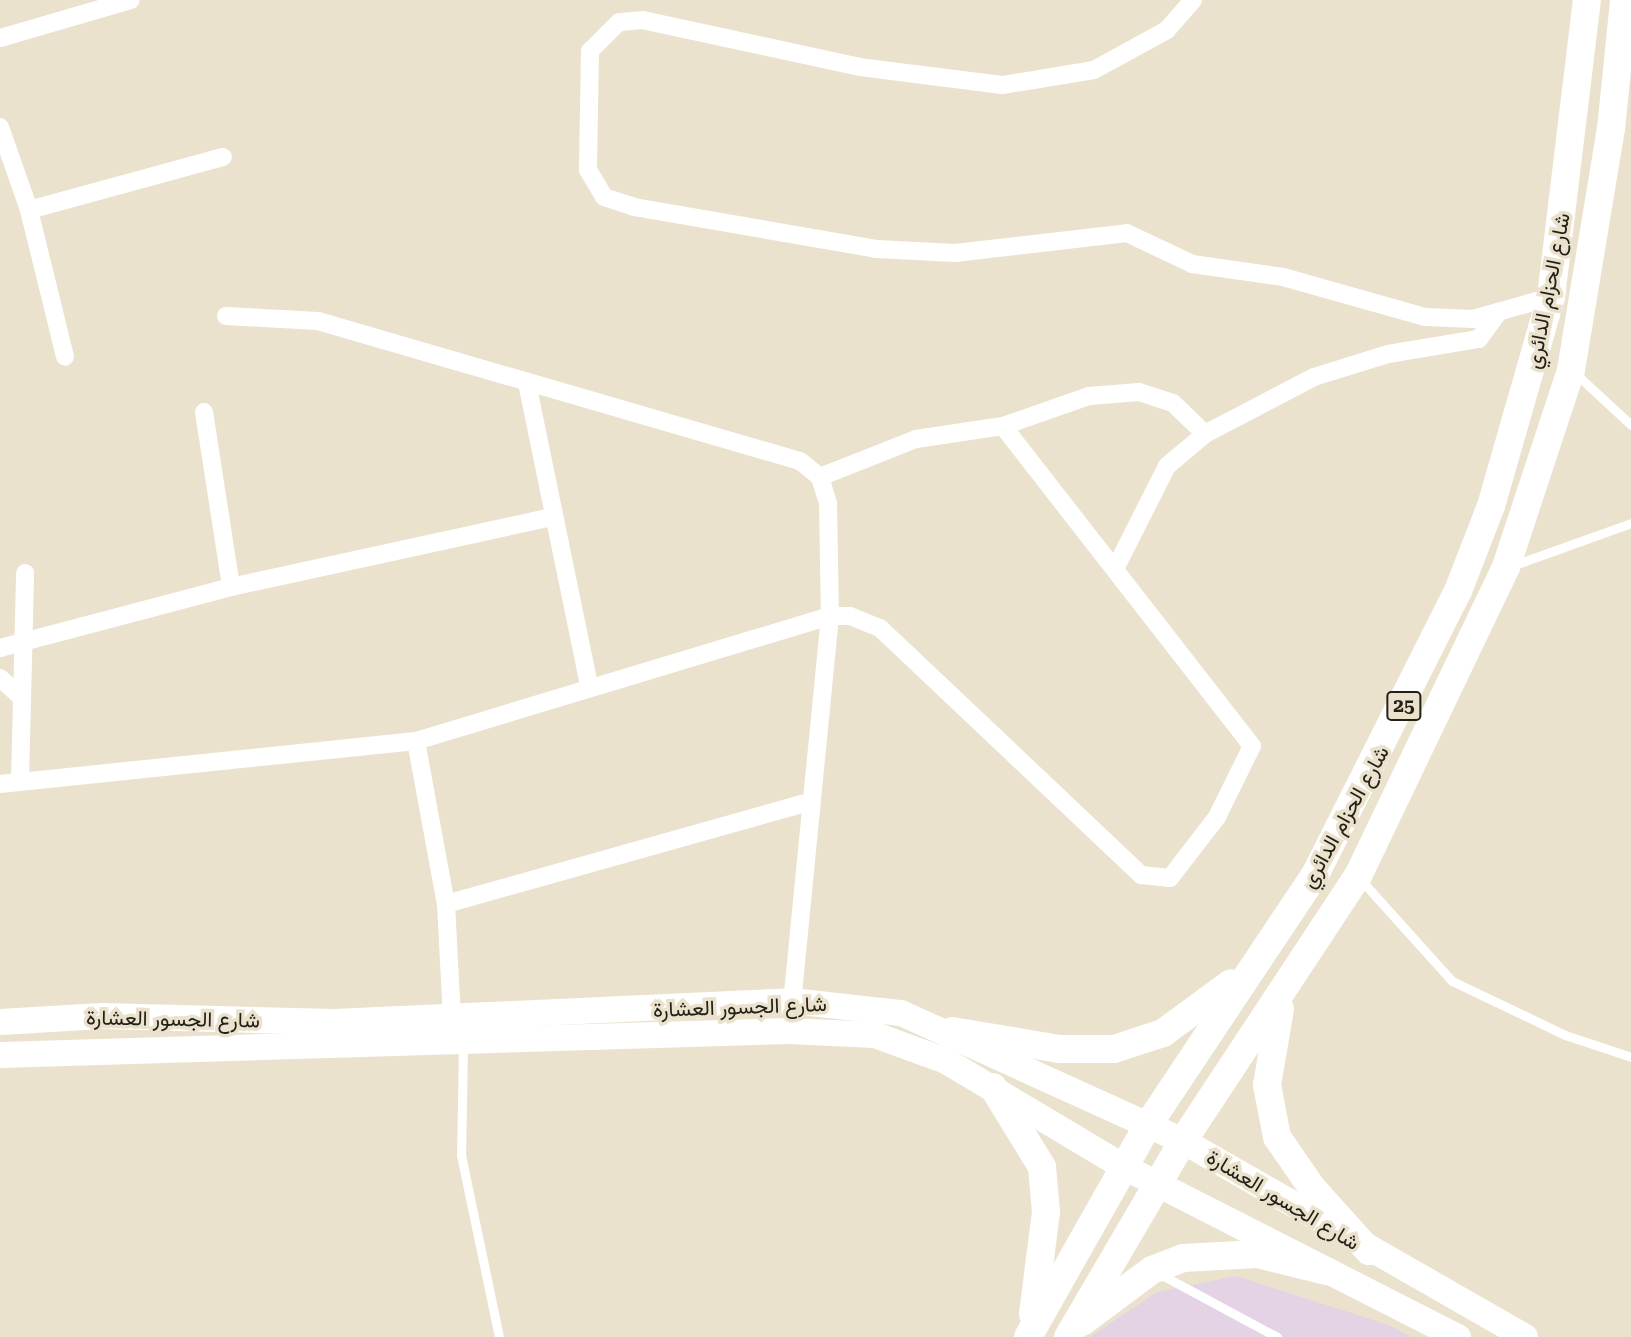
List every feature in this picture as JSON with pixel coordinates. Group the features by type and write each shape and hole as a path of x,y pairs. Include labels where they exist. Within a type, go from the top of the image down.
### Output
{"main road":[{"name":"شارع الحزام الدائري","path":"1029,1333 1148,1125 1261,955 1366,786 1458,591 1491,506 1551,297 1587,0"},
{"name":"شارع الحزام الدائري","path":"1069,1333 1183,1141 1283,995 1358,876 1506,568 1571,370 1611,129 1624,0"},
{"path":"952,1031 1059,1049 1114,1049 1182,1022 1261,955"},
{"path":"1283,995 1267,1085 1278,1137 1312,1188 1369,1251"},
{"name":"شارع الجسور العشارة","path":"0,1022 452,1017 792,1001 901,1013 952,1031 1183,1141 1369,1251 1525,1337"},
{"name":"شارع الجسور العشارة","path":"0,1055 235,1044 463,1045 842,1032 912,1045 993,1087 1124,1167 1458,1337"},
{"path":"993,1087 1034,1147 1045,1186 1029,1333"},
{"path":"1069,1333 1152,1270 1226,1253 1326,1271"}],"street":[{"path":"0,38 131,0"},
{"path":"1193,0 1167,30 1094,70 1002,85 860,67 643,20 619,22 590,51 587,170 604,197 634,207 877,249 956,253 1126,233 1144,236 1192,264 1283,277 1425,317 1473,319 1551,297"},
{"path":"0,127 29,210 65,358"},
{"path":"29,210 223,157"},
{"path":"1115,569 1167,466 1205,433 1314,377 1388,354 1479,340 1499,311"},
{"path":"226,316 318,321 800,461 820,477 828,503 830,616 808,802 792,1001"},
{"path":"527,383 551,517 589,685"},
{"path":"820,477 916,439 1003,426 1089,396 1139,391 1173,403 1205,433"},
{"path":"204,412 231,587"},
{"path":"0,784 416,741 589,685 830,616 880,628 1141,875 1159,881 1178,870 1217,817 1252,746 1003,426"},
{"path":"0,649 25,640 231,587 551,517"},
{"path":"20,782 25,573"},
{"path":"0,678 21,697"},
{"path":"416,741 446,904 452,1017"},
{"path":"446,904 808,802"}],"lane":[{"path":"1571,370 1631,425"},
{"path":"1506,568 1631,523"},
{"path":"1358,876 1451,981 1565,1035 1631,1057"},
{"path":"463,1045 461,1156 499,1337"},
{"path":"1152,1270 1277,1337"}],"shaded area":[{"path":"1236,1276 1389,1325 1411,1337 1090,1337 1157,1292"}]}
